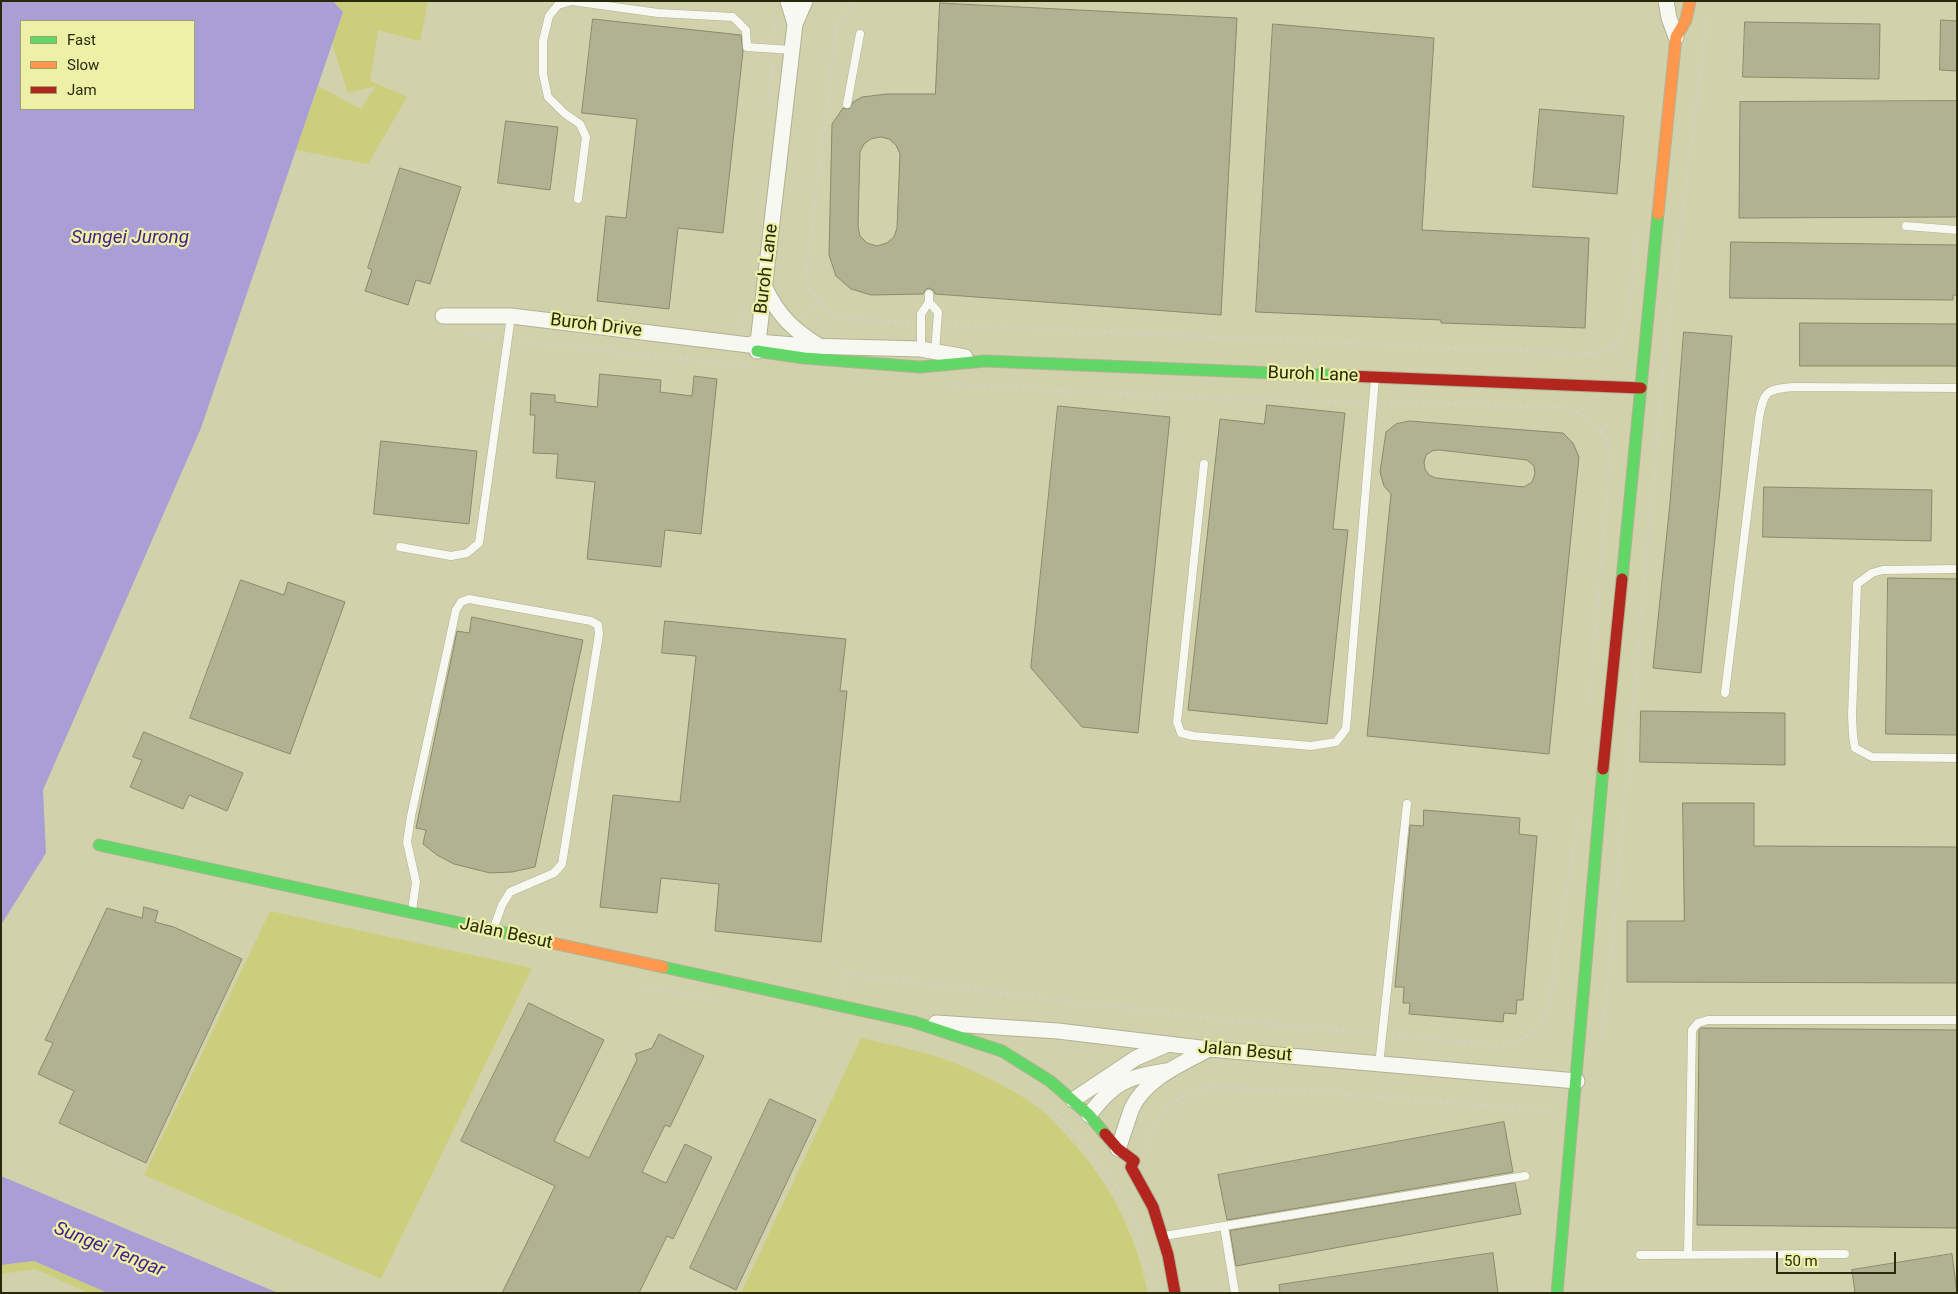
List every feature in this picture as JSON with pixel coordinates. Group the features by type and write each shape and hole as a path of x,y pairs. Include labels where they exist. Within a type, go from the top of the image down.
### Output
{"street":[{"name":"Buroh Lane","path":"754,346 765,288 795,24 805,1"},
{"path":"1666,1 1669,18 1676,37"},
{"path":"1556,1293 1577,1081 1598,820 1676,37 1686,20 1690,1"},
{"name":"Buroh Lane","path":"782,6 795,24"},
{"path":"765,288 784,320 819,346 928,350 985,361"},
{"name":"Buroh Drive","path":"443,316 511,316 754,346 819,346"},
{"path":"754,346 804,358 920,367 985,361"},
{"name":"Buroh Lane","path":"985,361 1641,388"},
{"name":"Jalan Besut","path":"99,845 914,1022 1002,1051 1050,1081 1089,1115 1118,1149 1134,1161"},
{"name":"Jalan Besut","path":"914,1022 1058,1031 1167,1045 1577,1081"},
{"path":"1073,1100 1136,1058 1167,1045"},
{"path":"1118,1149 1133,1106 1149,1086 1170,1070 1209,1049"},
{"path":"1089,1115 1115,1086 1134,1076 1170,1070"},
{"path":"1134,1161 1130,1167 1153,1207 1168,1254 1175,1293"}],"lane":[{"path":"578,199 586,137 580,124 564,113 548,97 543,74 543,41 549,16 558,5 572,1 658,13 733,17 746,30 747,47 792,50"},
{"path":"847,104 860,34"},
{"path":"1906,226 1957,230"},
{"path":"929,298 938,312 937,324 928,350 921,324 921,314 929,298"},
{"path":"400,547 451,556 466,554 479,543 511,316"},
{"path":"1204,464 1177,722 1181,733 1193,736 1311,746 1336,742 1346,729 1375,378"},
{"path":"1725,692 1759,418 1762,399 1766,392 1775,388 1794,387 1957,388"},
{"path":"1957,569 1883,570 1872,573 1857,584 1852,736 1855,748 1872,757 1957,758"},
{"path":"412,913 416,882 407,842 411,816 456,610 460,602 469,599 591,621 598,625 599,634 562,864 554,872 510,892 502,904 493,931"},
{"path":"1380,1065 1407,804"},
{"path":"1688,1254 1692,1030 1694,1026 1708,1020 1957,1020"},
{"path":"1162,1236 1525,1176"},
{"path":"1224,1226 1235,1293"},
{"path":"1640,1255 1845,1254"}],"path":[{"path":"858,1 837,22 806,277 808,290 837,318 921,324"},
{"path":"768,112 774,49 782,6"},
{"path":"1600,1041 1610,965 1665,350 1708,11"},
{"path":"937,324 1595,354 1613,346 1624,329 1628,310 1637,224"},
{"path":"728,331 741,326 747,300"},
{"path":"462,332 508,340 750,366"},
{"path":"1613,346 1619,354"},
{"path":"944,384 1212,399 1571,407 1586,415 1608,440 1611,453 1589,711"},
{"path":"1068,403 1069,391"},
{"path":"1601,432 1610,423"},
{"path":"838,1006 846,974 1225,1020 1501,1046 1513,1044 1544,1020 1549,1005 1579,808"},
{"path":"1134,1161 1148,1145 1152,1130 1160,1113 1192,1091 1211,1087 1330,1093 1536,1110 1552,1112 1561,1118"},
{"path":"1051,1109 1078,1135 1105,1170 1131,1210 1148,1258 1154,1293"}],"green space":[{"path":"333,1 428,1 420,41 378,30 370,81 407,97 368,164 296,150 318,86 361,109 376,86 348,93 332,43 343,12"},
{"path":"270,911 532,968 381,1279 144,1175"},
{"path":"861,1038 928,1054 962,1066 1012,1091 1046,1114 1096,1171 1119,1209 1136,1249 1148,1293 741,1293"},
{"path":"34,1261 108,1293 89,1293 35,1269 1,1274 1,1265"}],"water":[{"name":"Sungei Jurong","path":"1,1 333,1 343,12 201,428 43,790 46,853 1,925"},
{"name":"Sungei Tengar","path":"1,1176 278,1293 108,1293 34,1261 1,1265"}],"building":[{"path":"940,3 1237,18 1221,315 935,294 929,288 923,294 871,295 851,289 836,276 829,255 832,124 843,108 849,109 853,102 862,97 887,94 935,94","holes":["881,137 889,139 896,145 900,154 897,228 894,237 887,243 877,246 867,243 860,236 858,226 860,152 864,144 871,139"]},
{"path":"593,19 741,35 743,51 723,233 678,228 669,309 597,301 606,216 626,218 637,119 582,113"},
{"path":"1941,20 1957,21 1957,71 1940,70"},
{"path":"1745,22 1880,24 1879,79 1743,77"},
{"path":"1273,24 1434,38 1422,230 1589,238 1585,328 1441,323 1441,320 1256,312"},
{"path":"1957,101 1957,217 1739,218 1740,102"},
{"path":"1540,109 1624,116 1617,194 1533,187"},
{"path":"506,121 558,127 550,190 498,183"},
{"path":"400,168 461,187 430,284 416,280 408,305 365,291 372,270 368,268"},
{"path":"1731,242 1957,245 1957,295 1953,295 1953,300 1730,298"},
{"path":"1800,323 1957,324 1957,366 1800,366"},
{"path":"1684,332 1732,336 1720,490 1701,673 1653,668 1670,503"},
{"path":"600,374 661,380 660,392 692,396 694,376 717,379 701,534 665,530 661,567 587,559 595,482 556,478 558,454 533,453 535,415 530,415 531,393 555,395 555,402 597,407"},
{"path":"1267,405 1345,413 1333,529 1348,530 1327,724 1188,710 1220,419 1264,424"},
{"path":"1058,406 1170,417 1138,733 1082,727 1031,668"},
{"path":"1410,421 1563,433 1573,443 1579,457 1549,754 1367,736 1391,494 1384,486 1380,472 1386,432 1396,424","holes":["1439,450 1527,460 1534,466 1535,474 1532,482 1524,487 1436,478 1429,475 1425,469 1424,462 1426,455 1432,451"]},
{"path":"381,441 477,451 469,524 374,514"},
{"path":"1764,487 1932,490 1931,541 1763,537"},
{"path":"1888,578 1957,579 1957,735 1886,734"},
{"path":"241,580 284,595 288,582 345,602 290,754 190,718"},
{"path":"472,617 583,640 535,867 512,872 490,873 454,864 437,855 423,844 426,830 416,828 457,631 469,633"},
{"path":"665,621 846,639 840,691 847,691 821,942 715,931 719,884 661,878 657,913 600,907 613,795 680,802 696,656 662,653"},
{"path":"1641,711 1785,713 1785,765 1640,762"},
{"path":"144,732 243,773 227,811 189,795 183,809 130,787 142,760 133,757"},
{"path":"1683,803 1754,803 1754,846 1957,847 1957,983 1627,982 1627,921 1684,921"},
{"path":"1424,810 1520,818 1519,834 1537,836 1523,1000 1517,1000 1516,1014 1504,1013 1503,1022 1409,1014 1410,1003 1403,1003 1404,987 1395,987 1410,825 1423,826"},
{"path":"144,907 158,911 155,922 174,927 242,959 146,1163 59,1123 74,1091 38,1074 53,1043 45,1040 107,908 142,918"},
{"path":"529,1003 604,1040 554,1141 589,1158 637,1060 635,1054 652,1048 659,1034 704,1056 670,1127 665,1125 642,1172 666,1183 685,1144 712,1157 673,1239 667,1236 639,1293 502,1293 555,1186 461,1141"},
{"path":"1701,1028 1957,1030 1957,1228 1697,1225 1699,1030"},
{"path":"770,1099 816,1120 736,1290 690,1268"},
{"path":"1504,1122 1513,1172 1227,1220 1218,1175"},
{"path":"1515,1183 1521,1214 1236,1266 1230,1231"},
{"path":"1493,1253 1498,1293 1280,1293 1279,1285"},
{"path":"1952,1254 1957,1293 1855,1293 1852,1270"}],"traffic: fast":[{"path":"1622,579 1658,214"},
{"path":"757,351 804,358 920,367 985,361 1347,376"},
{"path":"1557,1293 1603,769"},
{"path":"99,845 511,934"},
{"path":"663,967 914,1022 1002,1051 1050,1081 1089,1115 1105,1134"}],"traffic: slow":[{"path":"1658,214 1676,37 1686,20 1690,1"},
{"path":"511,934 663,967"}],"traffic: jam":[{"path":"1347,376 1641,388"},
{"path":"1603,769 1622,579"},
{"path":"1105,1134 1118,1149 1134,1161 1131,1167 1153,1207 1168,1255 1175,1293"}]}
